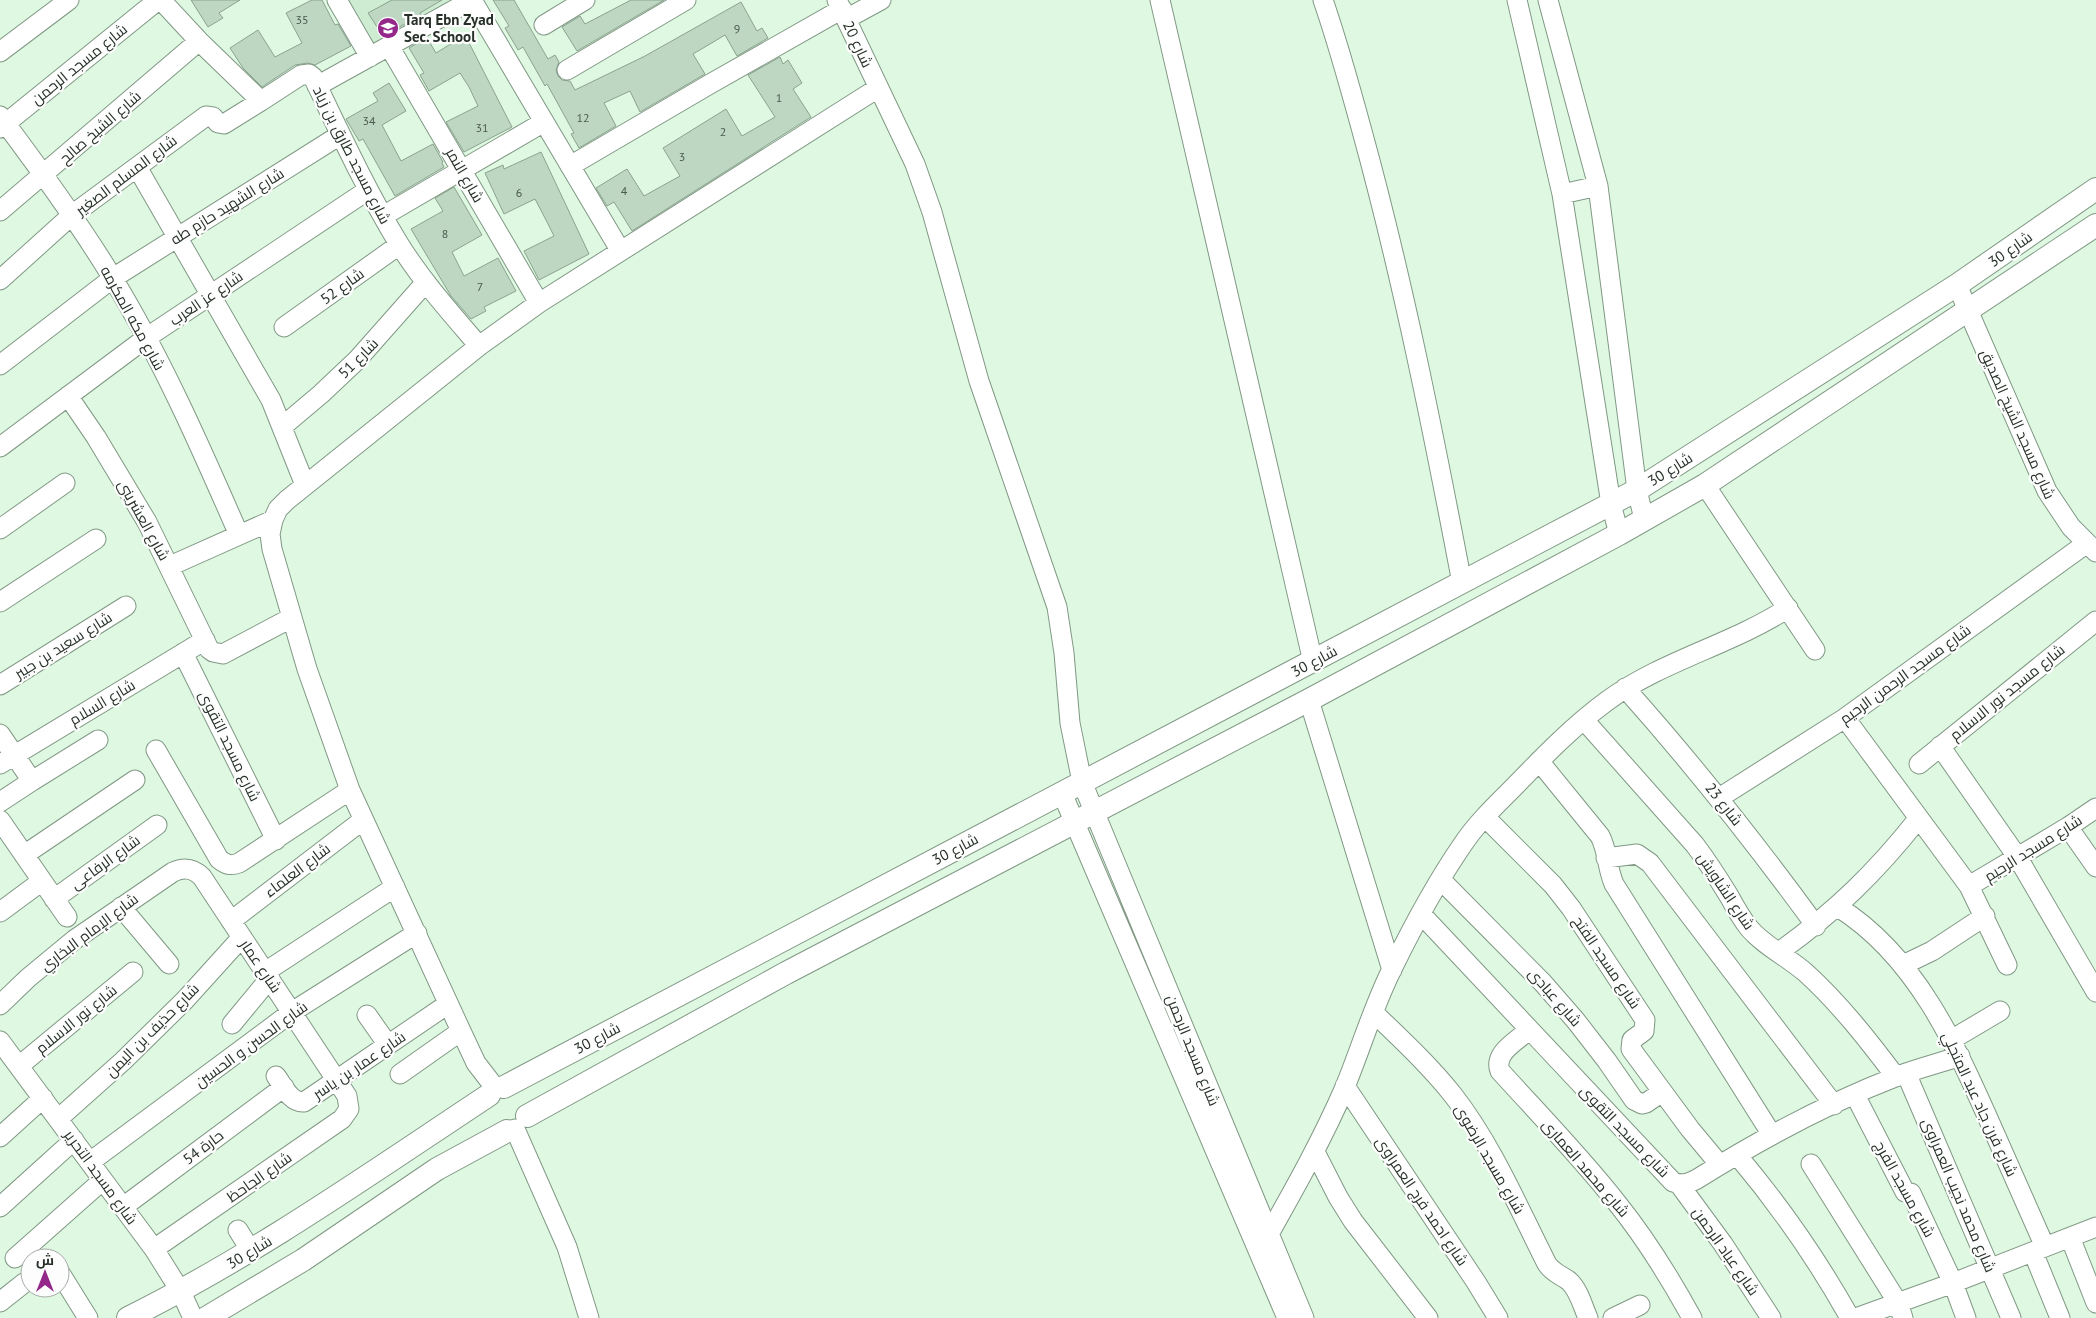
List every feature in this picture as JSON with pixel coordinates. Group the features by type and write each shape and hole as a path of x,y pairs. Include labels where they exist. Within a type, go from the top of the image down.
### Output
{"street":[{"path":"0,52 69,0"},
{"path":"159,0 261,101"},
{"name":"شارع مسجد الرحمن","path":"2,122 159,0"},
{"path":"337,0 370,57"},
{"path":"317,86 472,0 620,250"},
{"path":"544,25 585,0"},
{"path":"567,70 684,0"},
{"path":"570,166 842,9 881,0"},
{"path":"1160,0 1313,662"},
{"path":"1323,0 1337,39 1385,214 1426,397 1462,583"},
{"path":"1517,0 1562,194 1611,504 1619,534"},
{"path":"1548,0 1598,186 1637,490 1644,519"},
{"name":"شارع 20","path":"842,9 915,164 932,212 979,382 1057,607 1064,653 1070,723 1082,782"},
{"name":"شارع الشيخ صالح","path":"0,211 199,41"},
{"name":"شارع النمر","path":"389,46 539,304"},
{"name":"شارع مسجد طارق بن زياد","path":"261,101 305,74 313,77 368,190 399,245 426,282 479,346"},
{"path":"496,1090 476,1063 350,790 291,618 272,549 270,534 272,520 278,509 287,500 479,346 620,250 878,88"},
{"name":"شارع المسلم الصغير","path":"0,280 72,215 206,116 213,117 218,123 224,124 261,101"},
{"name":"شارع مكه المكرمه","path":"2,122 72,215 113,278 192,429 239,535"},
{"path":"383,216 544,122"},
{"name":"شارع الشهيد حازم طه","path":"0,365 113,278 340,135"},
{"path":"137,167 257,374 283,426 305,485"},
{"path":"1562,194 1598,186"},
{"name":"شارع 30","path":"128,1318 181,1292 294,1225 496,1090 1637,490 1957,285 2096,189"},
{"name":"شارع عز العرب","path":"0,447 146,338 368,190"},
{"name":"شارع 30","path":"206,1318 304,1260 438,1169 786,973 1309,700 1619,534 1705,485 1968,312 2096,225"},
{"name":"شارع 52","path":"284,327 399,245"},
{"name":"شارع 51","path":"283,426 357,360 426,282"},
{"name":"شارع مسجد الشيخ الصديق","path":"1957,285 2047,491 2062,515 2091,548"},
{"name":"شارع العشرينى","path":"68,396 122,479 170,566 207,644"},
{"path":"0,529 65,483"},
{"path":"1705,485 1815,650"},
{"path":"170,566 272,520"},
{"path":"0,602 96,539"},
{"name":"شارع مسجد الرحمن الرحيم","path":"1719,798 1845,718 2091,548"},
{"name":"شارع سعيد بن جبير","path":"0,685 126,606"},
{"path":"1269,1234 1315,1152 1345,1086 1392,970 1421,914 1464,843 1485,817 1539,761 1584,720 1625,688 1670,664 1746,632 1788,608"},
{"path":"207,644 218,654 223,654 291,618"},
{"name":"شارع مسجد نور الاسلام","path":"1919,764 2096,621"},
{"name":"شارع السلام","path":"7,760 183,653 207,644"},
{"name":"شارع مسجد التقوى","path":"183,653 276,840"},
{"name":"شارع 23","path":"1625,688 1676,745 1719,798 1816,926"},
{"path":"1309,700 1392,970"},
{"path":"1236,701 1251,730"},
{"path":"1845,718 1969,886 2007,965"},
{"name":"شارع الشاويش","path":"1584,720 1695,845 1749,928 1765,944 1779,952 1830,996 1901,1075"},
{"path":"0,734 7,760 32,781"},
{"path":"0,802 98,740"},
{"path":"1940,746 2018,858 2096,992"},
{"path":"156,750 219,859 225,864 239,863 350,790"},
{"path":"1539,761 1600,836 1605,846 1606,858 1614,884 1772,1135"},
{"path":"24,855 135,780"},
{"name":"شارع مسجد الرحمن","path":"1082,782 1086,818 1287,1318"},
{"name":"شارع مسجد الرحمن","path":"1062,793 1086,818 1304,1318"},
{"name":"شارع مسجد الرحيم","path":"1969,886 2094,813"},
{"name":"شارع مسجد الفتح","path":"1485,817 1552,885 1571,908 1645,1020 1644,1031 1632,1040 1630,1046 1662,1092 1720,1165"},
{"path":"1779,952 1816,926 1860,886 1918,819"},
{"path":"0,820 67,917"},
{"name":"شارع العلماء","path":"231,921 363,820"},
{"name":"شارع الرفاعى","path":"54,899 157,825"},
{"path":"2068,827 2096,868"},
{"path":"1606,858 1637,854 1650,863 1834,1105"},
{"name":"شارع عمار","path":"185,868 198,872 202,877 347,1096"},
{"name":"شارع الإمام البخاري","path":"0,1005 28,978 74,940 173,872 185,868"},
{"name":"شارع عبادى","path":"1441,880 1543,983 1592,1041 1634,1100 1646,1103 1662,1092"},
{"path":"0,912 42,881"},
{"path":"232,1024 268,975 396,887"},
{"path":"122,907 169,964"},
{"name":"شارع فرن جاد عبد المتجلي","path":"1838,907 1874,932 1903,965 1956,1048 2039,1249 2060,1318"},
{"name":"شارع مسجد التقوى","path":"1421,914 1528,1030 1673,1182 1679,1184 1687,1184 1772,1135 1956,1048 2000,1011"},
{"path":"1903,965 1939,947 1984,916"},
{"name":"شارع الحسن و الحسين","path":"90,1162 292,1012 417,933"},
{"name":"شارع حذيف بن اليمن","path":"58,1119 123,1061 185,1000 242,936"},
{"name":"شارع نور الاسلام","path":"7,1056 133,972"},
{"name":"شارع عمار بن ياسر","path":"280,1081 293,1099 300,1103 307,1100 448,1004"},
{"name":"شارع مسجد الرضوى","path":"1374,1012 1426,1064 1453,1095 1477,1129 1547,1264 1556,1274 1569,1281 1574,1287 1588,1318"},
{"path":"366,1014 388,1045"},
{"name":"شارع محمد العمارى","path":"1528,1030 1500,1055 1498,1066 1500,1071 1617,1202 1645,1240 1692,1318"},
{"path":"400,1074 461,1031"},
{"name":"شارع مسجد التحرير","path":"7,1056 43,1098 154,1250 181,1292 193,1318"},
{"name":"شارع محمد نجيب العمراوى","path":"1901,1075 2011,1318"},
{"name":"حارة 54","path":"123,1207 280,1081"},
{"name":"شارع احمد فرج العمراوى","path":"1345,1086 1498,1318"},
{"path":"513,1088 525,1100 528,1108 516,1125 499,1130 491,1125 486,1118 485,1102 496,1090 513,1088"},
{"name":"شارع مسجد الفرج","path":"1855,1095 1905,1192 1911,1193 1953,1283"},
{"name":"شارع الجاحظ","path":"154,1250 342,1119 349,1109 347,1096"},
{"path":"0,1138 43,1098"},
{"path":"516,1125 567,1247 589,1318"},
{"path":"0,1207 74,1140"},
{"path":"1315,1152 1338,1197 1353,1221 1428,1318"},
{"path":"1737,1155 1798,1233 1826,1274 1850,1318"},
{"path":"1811,1164 1901,1311"},
{"path":"15,1258 103,1180"},
{"name":"شارع عباد الرحمن","path":"1679,1184 1728,1251 1771,1318"},
{"path":"1868,1316 1901,1311 1953,1283 2096,1227"},
{"path":"238,1230 251,1251"},
{"path":"2070,1237 2096,1302"},
{"path":"1953,1283 1966,1318"},
{"path":"0,1302 20,1286"},
{"path":"70,1289 88,1318"},
{"path":"1613,1318 1640,1305"}],"shaded area":[{"name":"Tarq Ebn Zyad Sec. School","path":"340,0 470,0 371,55"}],"building":[{"path":"191,0 240,0 219,13 223,18 208,27"},
{"path":"312,0 322,0 335,25 338,24 351,46 315,65 308,63 295,65 262,87 243,68 230,48 258,30 275,57 302,43 286,13"},
{"path":"392,0 442,0 420,13 421,15 383,36 368,13"},
{"path":"493,0 514,0 548,59 555,55 559,62 556,70 558,76 562,80 570,81 575,90 645,56 741,2 757,31 762,28 768,38 737,56 725,35 693,54 705,74 640,112 630,91 604,103 616,126 579,148 571,134 574,133 547,84 545,86 523,47 518,50 505,28 509,26"},
{"path":"631,0 664,0 577,51 562,27 580,16 585,24"},
{"path":"465,35 512,127 464,152 446,122 478,106 469,87 460,73 429,91 420,75 424,73 409,48 427,38 436,53"},
{"path":"780,57 783,64 788,60 802,83 793,89 811,117 632,231 614,202 607,206 596,188 627,169 644,196 680,176 663,148 726,109 742,136 775,117 748,75"},
{"path":"389,83 406,111 382,125 401,161 433,144 444,167 395,196 363,139 359,141 346,119 378,101 373,93"},
{"path":"541,152 589,254 539,280 524,251 554,236 546,220 535,199 504,214 485,173 503,165 504,169"},
{"path":"454,187 482,235 452,252 464,276 498,258 516,291 484,307 486,311 471,319 451,296 411,229 443,211 435,198"}],"place":[{"name":"Tarq Ebn Zyad Sec. School","path":"388,28"}]}
